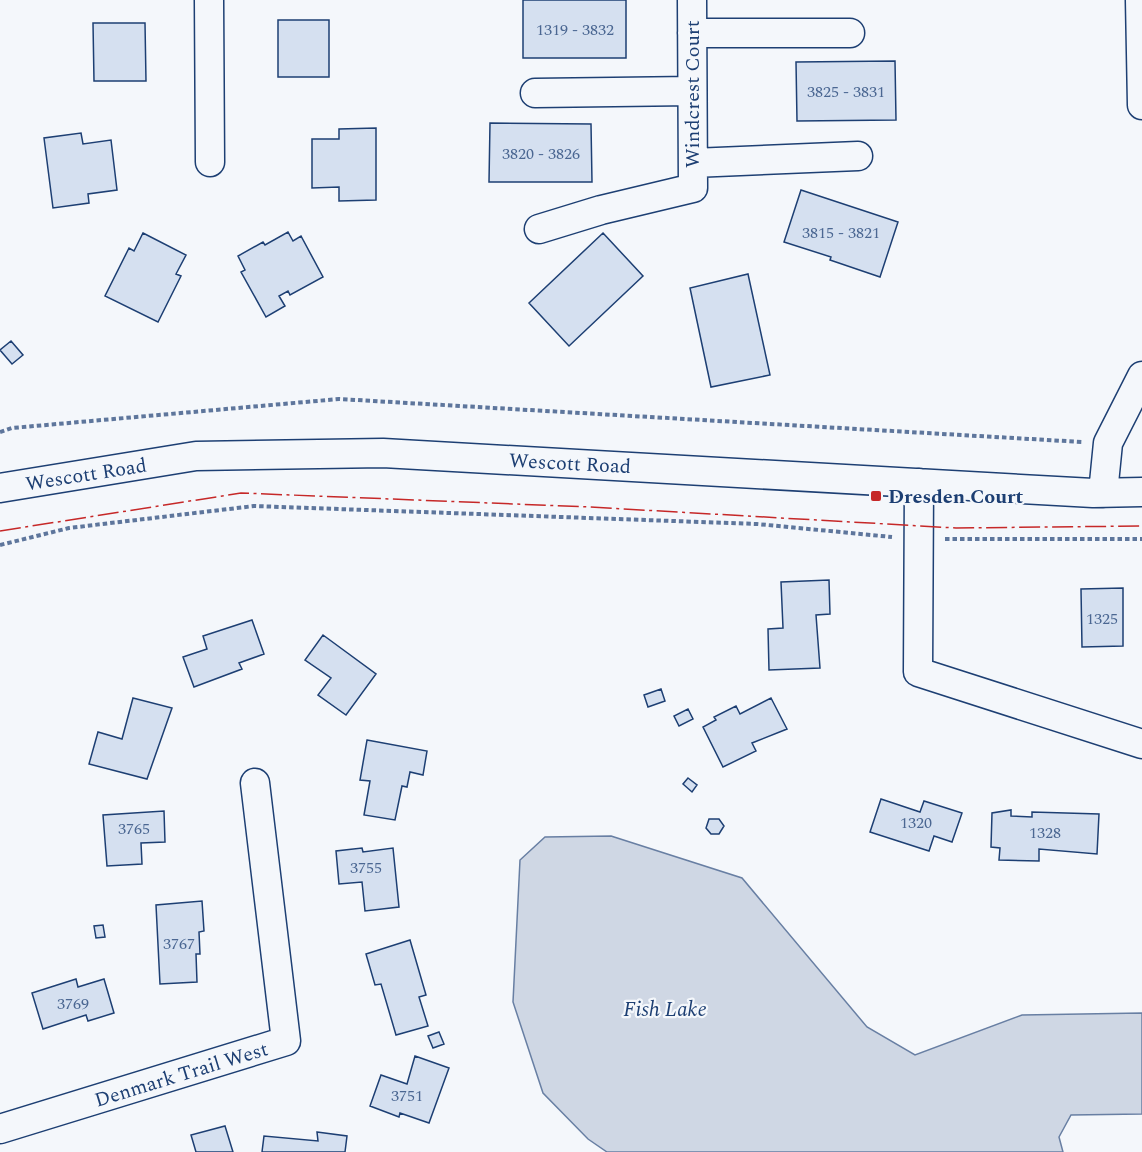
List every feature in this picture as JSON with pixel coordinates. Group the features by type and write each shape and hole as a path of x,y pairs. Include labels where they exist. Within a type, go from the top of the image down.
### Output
{"street":[{"path":"209,0 210,162"},
{"name":"Windcrest Court","path":"692,0 693,175"},
{"path":"1140,0 1142,105"},
{"path":"692,33 850,33"},
{"path":"535,93 692,91"},
{"path":"539,229 601,210 693,175 858,156"},
{"path":"1103,493 1108,442 1142,376"},
{"name":"Wescott Road","path":"0,488 195,456 382,453 1103,493 1142,492"},
{"path":"919,483 918,672 1142,744"},
{"name":"Denmark Trail West","path":"0,1129 286,1041 255,783"}],"path":[{"path":"0,432 12,428 185,411 339,399 881,432 1108,442"},
{"path":"0,545 69,528 254,506 757,524 919,539 1142,539"}],"water":[{"name":"Fish Lake","path":"611,836 742,878 867,1027 915,1055 1022,1015 1142,1013 1142,1114 1071,1115 1059,1137 1063,1152 607,1152 588,1139 543,1093 513,1002 520,860 545,837"}],"building":[{"path":"523,0 626,0 626,58 523,58"},
{"path":"278,20 329,20 329,77 278,77"},
{"path":"93,23 145,23 146,81 94,81"},
{"path":"895,61 896,120 797,121 796,62"},
{"path":"490,123 591,124 592,182 489,182"},
{"path":"376,128 376,200 339,201 339,187 312,188 312,139 339,139 339,129"},
{"path":"81,133 83,144 111,140 117,190 88,194 89,203 53,208 44,138"},
{"path":"801,190 898,222 880,277 830,260 831,257 784,242"},
{"path":"288,232 293,241 301,236 323,277 290,295 288,291 279,296 285,306 266,317 241,272 245,270 238,256 263,242 265,245"},
{"path":"143,233 186,255 176,274 181,276 158,322 105,296 129,248 134,251"},
{"path":"603,233 643,276 569,346 529,303"},
{"path":"748,274 770,375 711,387 690,288"},
{"path":"11,341 23,355 12,364 0,350"},
{"path":"829,580 830,614 816,615 820,668 769,670 768,629 783,628 781,582"},
{"path":"1123,588 1123,646 1082,647 1081,589"},
{"path":"252,620 264,654 239,663 242,669 194,687 183,657 207,649 203,636"},
{"path":"323,635 376,674 346,715 318,695 331,678 305,660"},
{"path":"661,689 665,701 648,707 644,695"},
{"path":"133,698 172,708 147,779 89,764 98,732 122,739"},
{"path":"771,698 787,729 752,743 756,751 723,767 703,727 716,720 714,717 736,706 740,714"},
{"path":"688,709 693,719 679,726 674,716"},
{"path":"367,740 427,751 423,775 410,772 407,787 402,786 395,820 364,815 370,781 360,780"},
{"path":"688,778 697,785 692,792 683,784"},
{"path":"881,799 920,812 924,801 962,813 952,842 934,836 929,851 870,832"},
{"path":"1011,810 1011,816 1032,817 1032,812 1099,814 1097,854 1039,849 1039,861 999,860 1000,848 991,847 992,813"},
{"path":"164,811 165,842 141,843 142,864 107,866 103,815"},
{"path":"709,819 719,819 724,826 719,834 711,834 706,828"},
{"path":"362,848 363,852 393,848 399,907 365,911 362,882 339,884 336,851"},
{"path":"202,901 204,931 199,932 200,954 196,954 197,982 160,984 156,905"},
{"path":"103,925 105,937 96,938 94,926"},
{"path":"410,940 426,995 419,997 428,1026 396,1035 381,984 375,985 366,954"},
{"path":"76,979 78,987 104,979 114,1013 88,1021 86,1015 43,1029 32,993"},
{"path":"439,1032 444,1044 433,1048 428,1036"},
{"path":"415,1056 449,1068 429,1123 400,1113 399,1117 370,1106 381,1075 407,1084"},
{"path":"225,1126 233,1152 196,1152 191,1135"},
{"path":"317,1132 347,1136 345,1152 262,1152 264,1136 318,1141"}],"power":[{"path":"0,531 241,493 590,507 956,528 1142,526"}],"place":[{"name":"Dresden Court","path":"876,496"}]}
